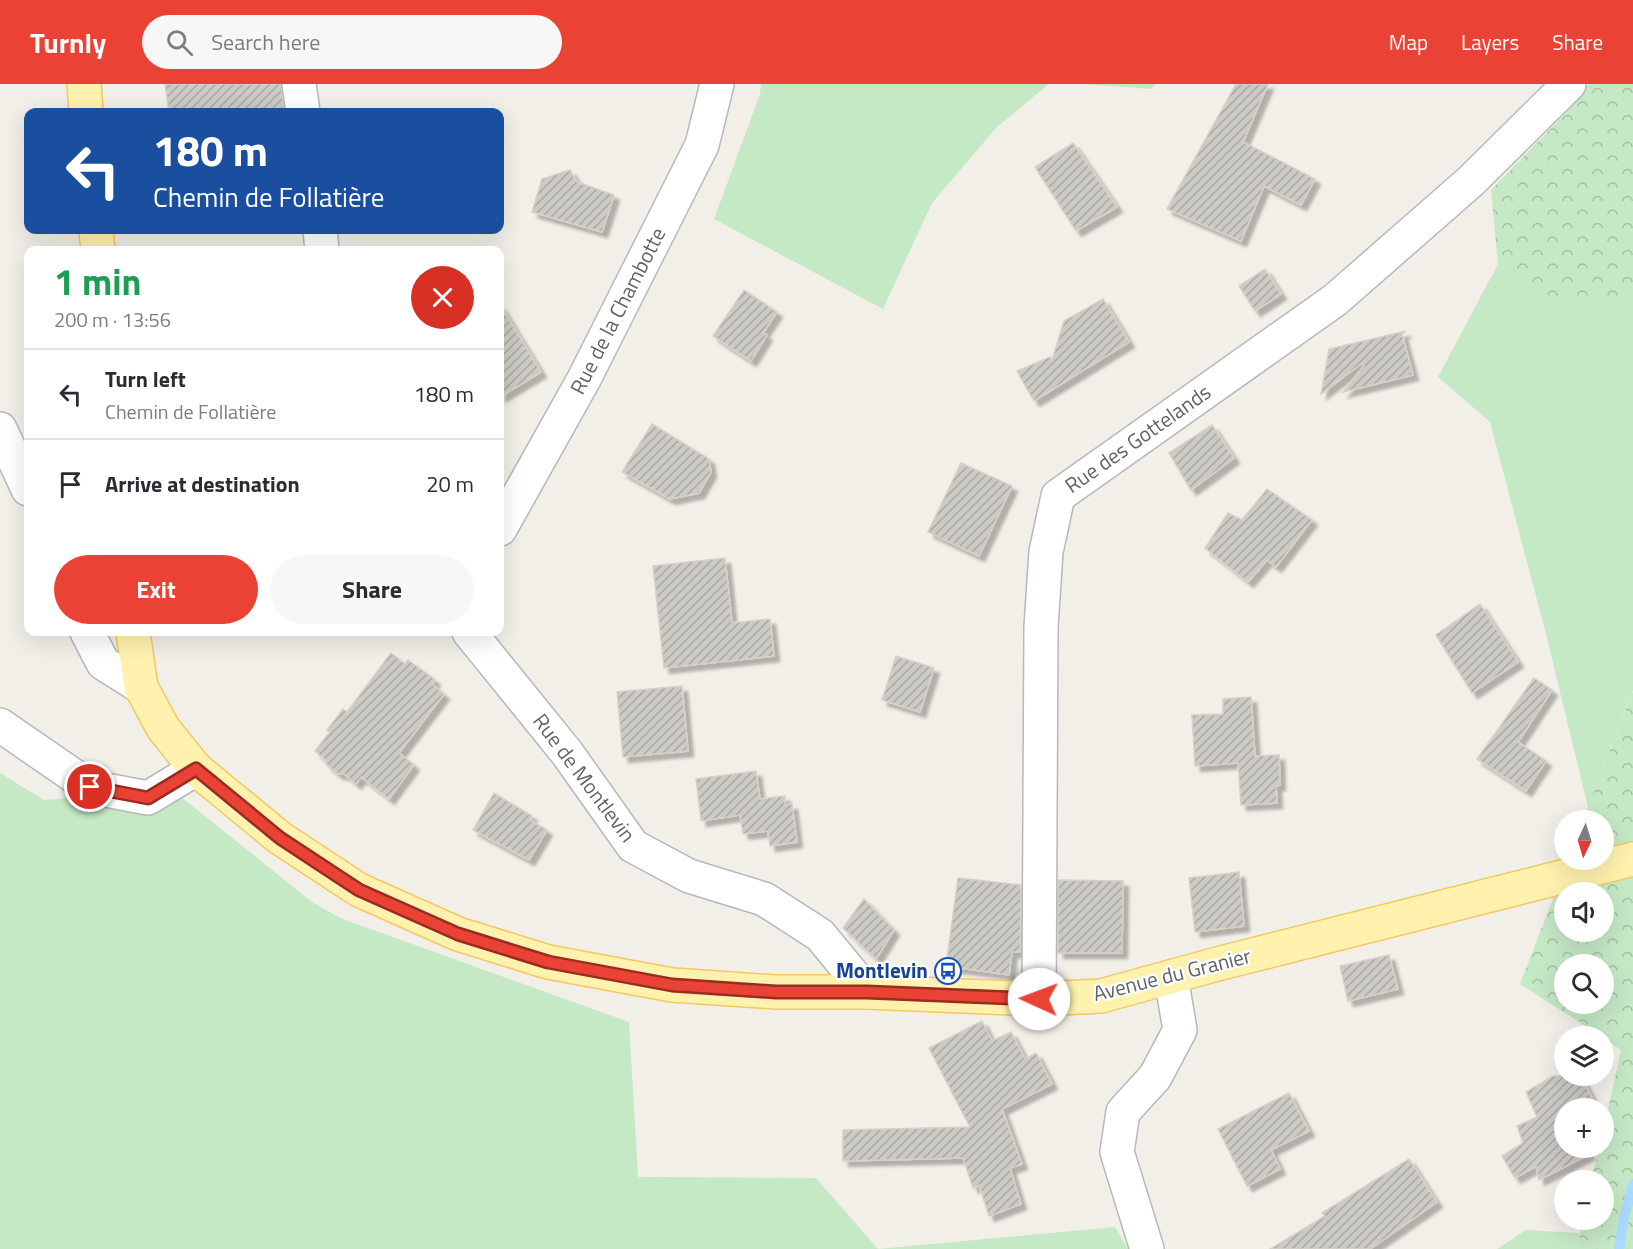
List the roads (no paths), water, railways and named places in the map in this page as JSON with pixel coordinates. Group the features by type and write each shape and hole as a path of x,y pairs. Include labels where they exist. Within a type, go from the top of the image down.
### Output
{"main road":[{"path":"84,84 86,108"},
{"name":"Avenue du Granier","path":"134,636 141,687 163,728 196,769 280,838 359,890 458,934 548,962 672,985 776,992 867,992 1039,999 1101,996 1171,976 1633,860"}],"street":[{"path":"299,84 302,108"},
{"name":"Rue de la Chambotte","path":"504,522 584,379 702,145 717,84"},
{"name":"Rue des Gottelands","path":"1039,999 1041,627 1046,552 1058,496 1335,300 1471,181 1569,84"},
{"path":"0,429 24,480"},
{"path":"89,636 103,663 141,687"},
{"name":"Rue de Montlevin","path":"472,636 567,753 633,846 689,876 764,899 820,935 867,992"},
{"path":"0,725 90,787 148,798 196,769"},
{"path":"1147,1249 1117,1152 1122,1112 1155,1077 1180,1030 1171,976"}],"waterway":[{"path":"1619,1249 1633,1184"}],"place":[{"name":"Montlevin","path":"948,971"}]}
